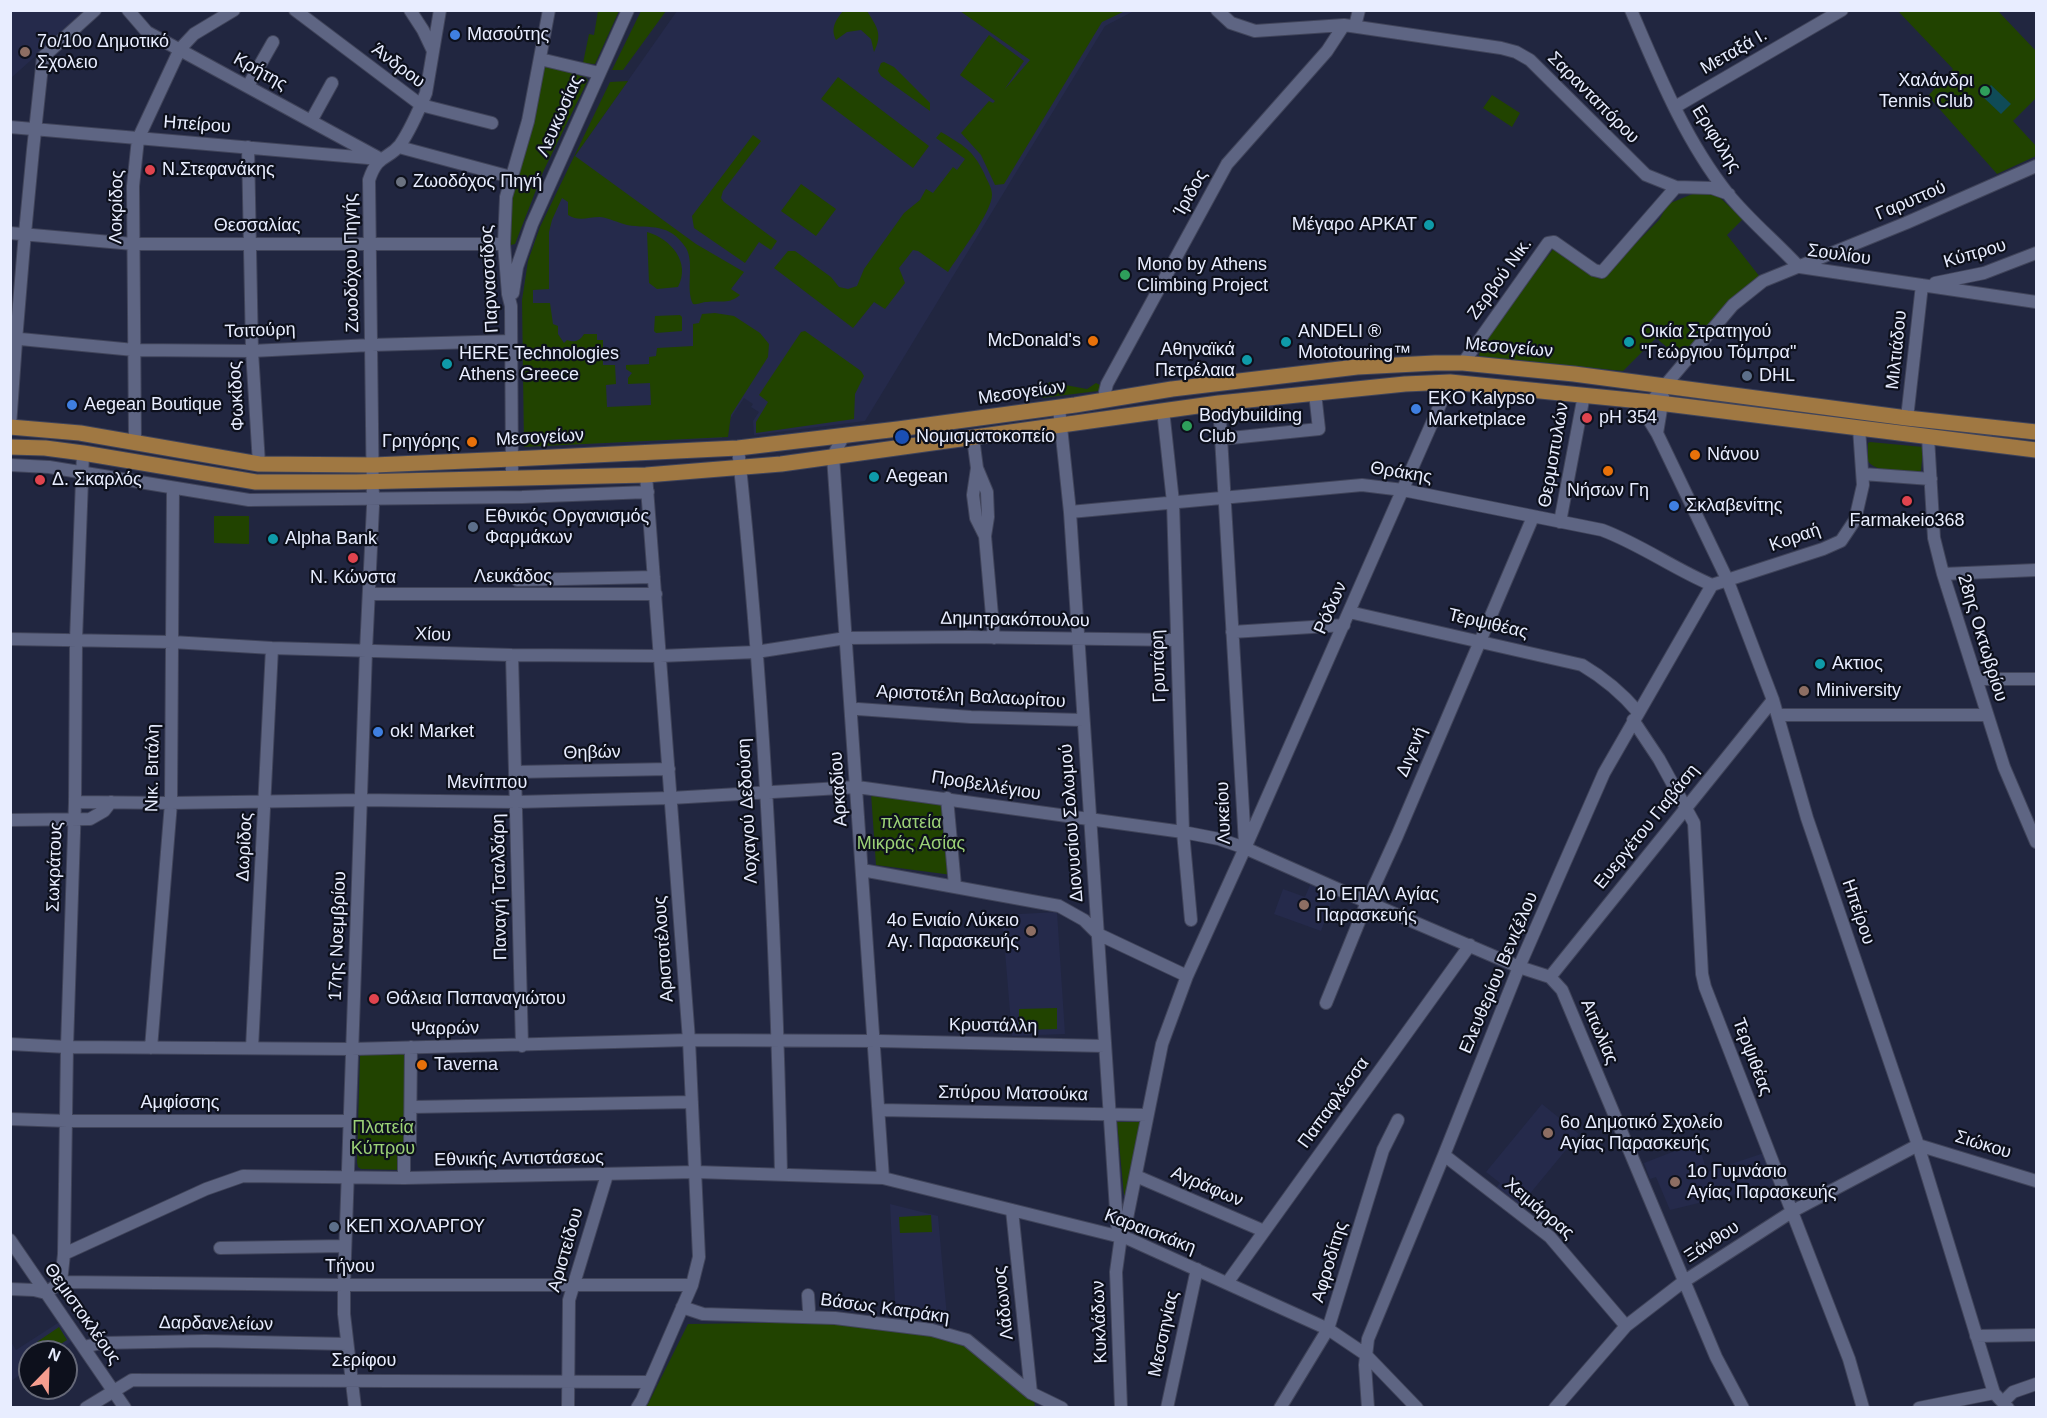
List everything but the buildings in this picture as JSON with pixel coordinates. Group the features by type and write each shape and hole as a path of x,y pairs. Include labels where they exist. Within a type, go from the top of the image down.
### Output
{"main road":[{"name":"Μεσογείων","path":"10,427 80,433 259,464 374,465 512,459 738,448 1059,408 1172,389 1357,367 1463,363 1574,374 1907,418 2037,432"},
{"name":"Μεσογείων","path":"10,447 45,448 83,453 256,482 374,482 646,475 740,468 837,456 1219,403 1405,384 1450,382 1656,403 2037,450"}],"street":[{"path":"10,427 13,338 26,235 34,129 43,57 95,10"},
{"name":"Κρήτης","path":"128,10 147,32 380,159"},
{"name":"Λοκρίδος","path":"135,442 133,186 138,139 180,49 194,34 234,10"},
{"name":"Άνδρου","path":"296,10 421,105 492,123"},
{"path":"410,10 433,52"},
{"path":"380,159 399,147 426,93 440,10"},
{"name":"Παρνασσίδος","path":"512,479 511,306 504,244 506,197 524,135 549,10"},
{"name":"Λευκωσίας","path":"511,306 515,275 524,244 628,10"},
{"name":"Σαρανταπόρου","path":"1217,10 1231,23 1255,31 1349,26 1501,48 1523,56 1596,124 1638,170 1655,180 1676,187 1712,188 1729,194"},
{"name":"Ίριδος","path":"1107,400 1105,392 1107,384 1227,164 1349,26 1359,10"},
{"name":"Εριφύλης","path":"1631,10 1675,107 1701,153 1729,194 1799,267"},
{"name":"Μεταξά Ι.","path":"1675,107 1842,10"},
{"path":"248,86 273,42"},
{"path":"540,59 599,73"},
{"path":"311,121 332,83"},
{"name":"Ηπείρου","path":"10,127 380,159"},
{"name":"Φωκίδος","path":"248,147 252,351 259,464"},
{"path":"399,147 511,177"},
{"name":"Ζωοδόχου Πηγής","path":"374,465 369,180 373,167 380,159"},
{"name":"Γαρυττού","path":"1799,267 2037,166"},
{"name":"Ζερβού Νικ.","path":"1463,363 1548,243 1554,242 1596,272 1602,272 1676,187"},
{"name":"Θεσσαλίας","path":"10,233 134,244 504,244"},
{"name":"Κύπρου","path":"1922,285 1984,273 2037,254"},
{"name":"Σουλίου","path":"1664,387 1743,295 1772,276 1799,267 2037,302"},
{"path":"1984,273 1985,294"},
{"name":"Μιλτιάδου","path":"1907,418 1922,285"},
{"name":"Τσιτούρη","path":"13,338 134,350 252,351 511,341"},
{"name":"Ρόδων","path":"1245,848 1450,382"},
{"name":"Ηπείρου","path":"1664,387 1656,403 1657,433 1727,579 1773,700 1807,818 1918,1145 1976,1336 2002,1401"},
{"path":"1221,439 1319,429 1315,393"},
{"name":"Θερμοπυλών","path":"1560,522 1584,395"},
{"name":"Λυκείου","path":"1120,1236 1125,1227 1162,1044 1186,976 1245,848 1219,403"},
{"name":"Διονυσίου Σολωμού","path":"1059,408 1070,512 1109,1114 1117,1226 1120,1236"},
{"name":"Γρυπάρη","path":"1163,410 1173,502 1183,832 1191,920"},
{"name":"Κοραή","path":"1727,579 1841,541 1849,531 1859,508 1863,474 1859,428"},
{"path":"837,456 844,435"},
{"name":"28ης Οκτωβρίου","path":"1928,437 1934,538 1943,574 2004,767 2037,842"},
{"path":"973,438 977,468 973,495 976,518 985,536 994,638"},
{"name":"Λοχαγού Δεδούση","path":"738,448 756,652 765,792 778,1041 781,1174"},
{"name":"Σωκράτους","path":"61,1282 64,1254 67,1047 75,802 76,640 83,453"},
{"name":"Αρκαδίου","path":"837,456 887,1179"},
{"path":"10,465 36,465 249,500 522,497 648,492"},
{"name":"17ης Νοεμβρίου","path":"354,1407 347,1344 344,1246 374,465"},
{"path":"1863,474 1931,480"},
{"name":"Αριστοτέλους","path":"637,1407 692,1285 699,1257 689,1040 646,475"},
{"name":"Θράκης","path":"1070,512 1362,485 1403,490 1602,530 1712,585"},
{"name":"Νικ. Βιτάλη","path":"151,1047 171,803 173,488"},
{"name":"Διγενή","path":"1326,1003 1367,902 1533,517"},
{"path":"1943,574 2037,570"},
{"path":"517,580 654,577"},
{"path":"1712,585 1727,579"},
{"name":"Ελευθερίου Βενιζέλου","path":"1368,1407 1365,1359 1368,1339 1519,967 1604,773 1712,585"},
{"name":"Λευκάδος","path":"369,594 656,594"},
{"name":"Τερψιθέας","path":"1349,612 1582,665 1603,677 1620,691 1686,806 1696,830 1703,980 1849,1359 1863,1407"},
{"path":"1232,632 1344,625"},
{"name":"Αρκαδίου","path":"850,637 858,710 860,787"},
{"name":"Δημητρακόπουλου","path":"850,637 1176,640"},
{"name":"Χίου","path":"10,639 172,642 272,648 512,655 660,656 756,652 850,637"},
{"name":"Δωρίδος","path":"252,1048 272,648"},
{"name":"Παναγή Τσαλδάρη","path":"512,655 522,1046"},
{"path":"1977,680 2037,679"},
{"name":"Ευεργέτου Γιαβάση","path":"1550,977 1773,700"},
{"name":"Αριστοτέλη Βαλαωρίτου","path":"858,710 971,717 1083,720"},
{"path":"1778,715 1987,715"},
{"name":"Θηβών","path":"515,772 669,769"},
{"name":"Προβελλέγιου","path":"860,787 1183,832 1219,839 1245,848"},
{"name":"Μενίππου","path":"75,802 361,800 516,802 672,798 860,787"},
{"path":"947,798 955,886"},
{"path":"10,820 90,819 111,802"},
{"path":"1245,848 1519,967 1550,977"},
{"path":"865,870 1059,906 1084,920 1098,934 1186,976"},
{"name":"Παπαφλέσσα","path":"1227,1283 1470,945"},
{"name":"Αιτωλίας","path":"1550,977 1562,990 1683,1282 1716,1357 1743,1407"},
{"name":"Ψαρρών","path":"10,1044 67,1047 352,1049 689,1040 877,1041"},
{"name":"Κρυστάλλη","path":"877,1041 1105,1046"},
{"path":"404,1178 404,1155 410,1144 411,1047"},
{"path":"411,1107 692,1102"},
{"name":"Σπύρου Ματσούκα","path":"882,1110 1147,1115"},
{"name":"Αμφίσσης","path":"10,1119 66,1121 350,1120"},
{"name":"Αφροδίτης","path":"1280,1407 1329,1329 1383,1150 1398,1120"},
{"name":"Σιώκου","path":"1918,1145 2037,1181"},
{"name":"Ξάνθου","path":"1555,1407 1626,1326 1683,1282 1793,1211 1918,1145"},
{"name":"Χειμάρρας","path":"1444,1155 1550,1237 1626,1326"},
{"name":"Εθνικής Αντιστάσεως","path":"64,1254 206,1189 243,1176 404,1178 696,1172 887,1179"},
{"name":"Αριστείδου","path":"568,1407 569,1300 608,1175"},
{"name":"Αγράφων","path":"1136,1176 1264,1231"},
{"name":"Καραισκάκη","path":"887,1179 1120,1236 1197,1269 1329,1329 1381,1371 1417,1407"},
{"name":"Λάδωνος","path":"1012,1210 1031,1393"},
{"name":"Κυκλάδων","path":"1120,1236 1116,1272 1121,1407"},
{"name":"Θεμιστοκλέους","path":"10,1240 125,1407"},
{"path":"220,1248 344,1246"},
{"name":"Μεσσηνίας","path":"1167,1407 1197,1269"},
{"path":"10,1289 46,1293 61,1282"},
{"name":"Τήνου","path":"61,1282 344,1286 692,1285"},
{"path":"808,1295 809,1310"},
{"name":"Βάσως Κατράκη","path":"682,1307 703,1314 835,1318 932,1330 967,1340 1031,1393 1062,1407"},
{"path":"1976,1336 2037,1335"},
{"name":"Δαρδανελείων","path":"84,1347 101,1343 205,1341 347,1344"},
{"name":"Σερίφου","path":"86,1407 132,1380 351,1379 650,1382"},
{"path":"1919,1407 2002,1401 2013,1392 2037,1384"}],"shaded area":[{"name":"7ο/10ο Δημοτικό Σχολειο","path":"11,11 86,11 11,78"},
{"path":"677,11 1134,11 1105,26 865,421 754,435 753,421 759,412 751,407 753,404 744,398 722,431 722,438 524,447 522,300 533,244 575,156"},
{"path":"1991,85 2011,104 2001,114 1981,95"},
{"name":"1ο ΕΠΑΛ Αγίας Παρασκευής","path":"1311,883 1335,893 1321,931 1274,914 1283,889 1305,897"},
{"path":"1057,912 1065,1034 1012,1036 1002,915"},
{"path":"1542,1104 1579,1134 1519,1207 1496,1188 1500,1183 1486,1172"},
{"path":"1698,1142 1707,1172 1764,1153 1777,1184 1670,1210 1656,1177 1650,1179 1644,1163"},
{"path":"890,1204 938,1216 948,1328 896,1322"},
{"path":"61,1321 74,1340 32,1340"},
{"path":"10,1340 16,1350 18,1349 18,1376 11,1381"}],"green space":[{"path":"598,11 619,11 595,64 583,63 589,34 594,35"},
{"path":"641,11 666,11 623,70 612,70"},
{"path":"843,11 867,11 878,31 877,46 874,52 871,39 861,30 847,32 836,40 834,28"},
{"path":"960,11 1125,11 1102,22 1004,184 995,185 981,155 961,133 989,101 993,103 995,101 960,75 989,35 1024,61 1004,90 1030,60"},
{"name":"Χαλάνδρι Tennis Club","path":"1898,11 1998,11 2036,51 2036,98 2013,121 2036,146 2036,156 1997,174 1928,96 1953,69"},
{"path":"884,62 894,67 930,103 930,111 881,76 878,71 881,63"},
{"path":"543,65 585,77 588,80 543,172 515,244 511,245 509,241 512,190 527,147"},
{"path":"838,77 929,146 913,168 821,99"},
{"path":"628,81 575,156 696,244 744,272 731,289 740,295 728,301 693,304 690,291 689,254 673,234 659,228 627,225 604,218 572,217 568,215 568,202 562,198 549,232 549,289 533,290 533,303 550,303 553,324 558,326 558,334 564,343 567,340 577,341 584,334 597,334 597,340 603,340 603,365 615,365 616,384 606,385 607,407 651,405 650,383 628,384 628,378 632,373 626,369 626,365 649,364 649,357 656,356 657,348 693,346 693,324 699,323 702,314 715,313 734,316 760,333 769,344 768,357 731,415 728,437 524,447 522,300 528,261 540,227 610,82"},
{"path":"1492,95 1520,113 1512,127 1483,108"},
{"path":"941,132 961,145 976,159 992,195 991,203 981,223 948,272 918,251 913,250 899,268 905,283 885,309 874,302 853,328 774,268 788,251 795,251 831,277 839,287 848,289 857,286 864,269 904,213 920,200 926,189 933,193 953,167 957,170 965,159 936,138"},
{"path":"753,135 761,141 723,191 721,198 777,241 771,250 759,242 745,263 694,228 692,216"},
{"path":"801,184 836,209 816,236 781,211"},
{"path":"1695,193 1716,194 1743,219 1727,235 1760,277 1681,359 1656,338 1623,371 1479,356 1481,344 1554,248 1600,279 1659,220 1668,204"},
{"path":"647,232 664,240 680,260 682,269 678,287 657,289 649,283"},
{"path":"680,315 682,331 656,333 654,331 655,316"},
{"path":"805,331 861,371 864,376 855,394 854,419 756,433 756,422 768,402 759,395 801,332"},
{"path":"1049,382 1087,389 1096,383 1102,386 1098,391 1042,398"},
{"path":"1868,443 1923,447 1921,471 1893,472 1877,468 1868,461"},
{"path":"214,516 249,516 249,544 214,543"},
{"name":"πλατεία Μικράς Ασίας","path":"871,793 944,801 952,875 876,865"},
{"path":"1057,1008 1057,1029 1019,1030 1019,1009"},
{"name":"Πλατεία Κύπρου","path":"402,1053 405,1056 407,1145 402,1170 361,1169 357,1162 360,1056 362,1054"},
{"path":"1117,1122 1141,1122 1128,1195 1124,1195"},
{"path":"931,1215 932,1232 900,1233 899,1217"},
{"path":"830,1322 923,1333 966,1345 1034,1399 1035,1407 646,1408 688,1324"},
{"path":"59,1327 67,1340 40,1340"}],"place":[{"name":"Μασούτης","path":"455,35"},
{"name":"7ο/10ο Δημοτικό Σχολειο","path":"25,52"},
{"name":"Χαλάνδρι Tennis Club","path":"1985,91"},
{"name":"Ν.Στεφανάκης","path":"150,170"},
{"name":"Ζωοδόχος Πηγή","path":"401,182"},
{"name":"Μέγαρο ΑΡΚΑΤ","path":"1429,225"},
{"name":"Mono by Athens Climbing Project","path":"1125,275"},
{"name":"McDonald's","path":"1093,341"},
{"name":"ANDELI ® Mototouring™","path":"1286,342"},
{"name":"Οικία Στρατηγού \"Γεώργιου Τόμπρα\"","path":"1629,342"},
{"name":"Αθηναϊκά Πετρέλαια","path":"1247,360"},
{"name":"HERE Technologies Athens Greece","path":"447,364"},
{"name":"DHL","path":"1747,376"},
{"name":"Aegean Boutique","path":"72,405"},
{"name":"EKO Kalypso Marketplace","path":"1416,409"},
{"name":"pH 354","path":"1587,418"},
{"name":"Bodybuilding Club","path":"1187,426"},
{"name":"Νομισματοκοπείο","path":"902,437"},
{"name":"Γρηγόρης","path":"472,442"},
{"name":"Νάνου","path":"1695,455"},
{"name":"Νήσων Γη","path":"1608,471"},
{"name":"Aegean","path":"874,477"},
{"name":"Δ. Σκαρλός","path":"40,480"},
{"name":"Farmakeio368","path":"1907,501"},
{"name":"Σκλαβενίτης","path":"1674,506"},
{"name":"Εθνικός Οργανισμός Φαρμάκων","path":"473,527"},
{"name":"Alpha Bank","path":"273,539"},
{"name":"Ν. Κώνστα","path":"353,558"},
{"name":"Ακτιος","path":"1820,664"},
{"name":"Miniversity","path":"1804,691"},
{"name":"ok! Market","path":"378,732"},
{"name":"1ο ΕΠΑΛ Αγίας Παρασκευής","path":"1304,905"},
{"name":"4ο Ενιαίο Λύκειο Αγ. Παρασκευής","path":"1031,931"},
{"name":"Θάλεια Παπαναγιώτου","path":"374,999"},
{"name":"Taverna","path":"422,1065"},
{"name":"6ο Δημοτικό Σχολείο Αγίας Παρασκευής","path":"1548,1133"},
{"name":"1ο Γυμνάσιο Αγίας Παρασκευής","path":"1675,1182"},
{"name":"ΚΕΠ ΧΟΛΑΡΓΟΥ","path":"334,1227"}]}
